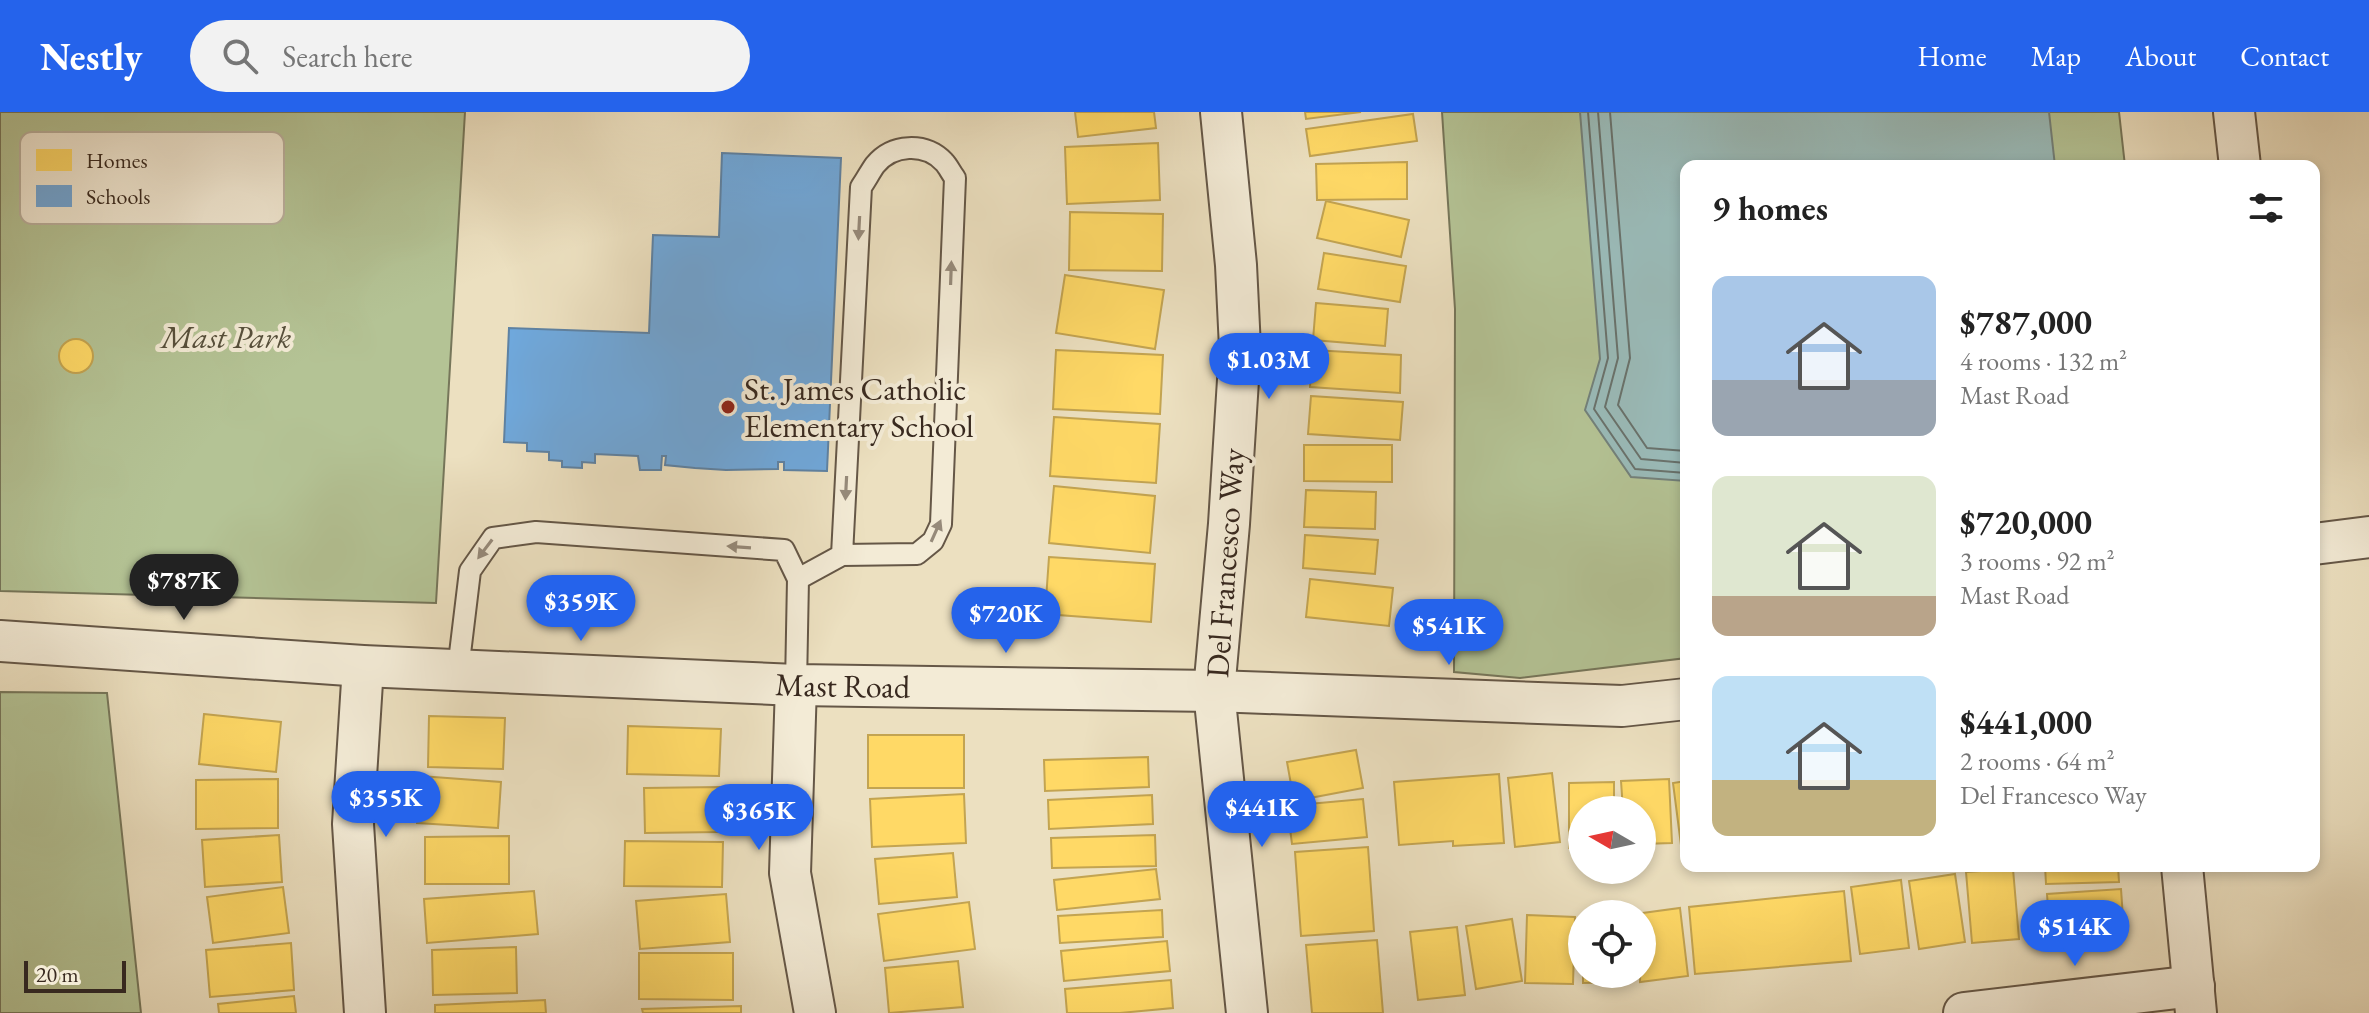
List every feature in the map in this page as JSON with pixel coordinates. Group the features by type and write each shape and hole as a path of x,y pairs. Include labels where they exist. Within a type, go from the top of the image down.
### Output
{"street":[{"name":"Del Francesco Way","path":"1221,112 1236,265 1240,348 1214,691 1247,1013"},
{"path":"2234,112 2239,160"},
{"path":"2320,543 2369,537"},
{"name":"Mast Road","path":"0,641 363,666 796,685 1214,691 1622,706 1680,700"},
{"path":"363,666 353,824 365,1013"},
{"path":"796,685 790,873 815,1013"},
{"path":"1964,1013 2195,1000 2183,872"}],"lane":[{"path":"798,579 842,555 917,554 933,541 941,524 955,178 944,162 930,152 913,148 896,149 876,163 861,187 842,555"},
{"path":"458,670 470,571 493,538 536,532 784,550 798,579 796,685"}],"green space":[{"name":"Mast Park","path":"0,112 465,112 436,603 0,591"},
{"path":"1442,112 2119,112 2124,160 1680,160 1680,659 1520,678 1454,672 1455,309"},
{"path":"0,692 107,693 141,1013 0,1013"}],"water":[{"path":"1580,112 2049,112 2054,160 1680,160 1680,481 1631,477 1585,410 1600,359"}],"building: Homes":[{"path":"1075,112 1154,112 1156,128 1078,137"},
{"path":"1305,112 1361,112 1306,119"},
{"path":"1413,114 1417,141 1310,156 1306,129"},
{"path":"1158,143 1160,200 1067,204 1065,147"},
{"path":"1407,162 1407,199 1317,200 1316,164"},
{"path":"1326,201 1409,220 1401,257 1317,238"},
{"path":"1070,212 1163,214 1162,271 1069,270"},
{"path":"1324,253 1406,266 1400,302 1318,289"},
{"path":"1065,275 1164,290 1155,349 1056,333"},
{"path":"1316,303 1388,309 1385,346 1313,340"},
{"path":"76,339 88,344 93,356 88,368 76,373 64,368 59,356 64,344"},
{"path":"1056,350 1163,355 1160,414 1053,409"},
{"path":"1312,350 1401,355 1400,393 1310,387"},
{"path":"1311,396 1403,402 1400,440 1308,434"},
{"path":"1054,417 1160,424 1156,483 1050,476"},
{"path":"1304,445 1392,445 1392,482 1304,481"},
{"path":"1054,486 1155,496 1150,553 1049,543"},
{"path":"1306,490 1376,492 1375,529 1304,527"},
{"path":"1305,535 1378,540 1375,574 1303,568"},
{"path":"1049,557 1155,564 1151,622 1045,614"},
{"path":"1310,579 1393,588 1389,626 1306,617"},
{"path":"204,714 281,722 276,772 199,764"},
{"path":"429,716 505,718 503,769 428,767"},
{"path":"628,726 721,729 719,776 627,774"},
{"path":"868,735 964,735 964,788 868,788"},
{"path":"1356,750 1363,788 1294,801 1287,762"},
{"path":"1148,757 1149,787 1045,791 1044,760"},
{"path":"1552,773 1560,842 1515,847 1508,778"},
{"path":"1499,774 1504,843 1453,846 1453,841 1399,845 1394,782"},
{"path":"420,776 501,782 498,828 417,823"},
{"path":"278,779 278,828 196,829 196,780"},
{"path":"1669,779 1672,843 1656,844 1656,796 1622,796 1621,781"},
{"path":"1614,782 1614,796 1569,796 1569,783"},
{"path":"1680,782 1680,837 1673,783"},
{"path":"719,787 720,832 645,833 644,788"},
{"path":"964,794 966,843 872,847 870,799"},
{"path":"1152,795 1153,824 1049,829 1048,800"},
{"path":"1363,799 1367,837 1292,844 1287,806"},
{"path":"279,835 282,882 205,887 202,840"},
{"path":"1155,835 1156,866 1052,868 1051,838"},
{"path":"509,836 509,884 425,884 425,837"},
{"path":"625,841 723,842 722,887 624,886"},
{"path":"1368,847 1374,931 1301,936 1295,852"},
{"path":"953,853 957,897 879,904 875,859"},
{"path":"1156,869 1160,899 1057,910 1054,880"},
{"path":"1966,872 2013,872 2019,939 1972,943"},
{"path":"2045,872 2118,872 2119,882 2046,884"},
{"path":"1955,874 1965,942 1919,949 1909,881"},
{"path":"1901,880 1909,948 1860,954 1851,887"},
{"path":"283,887 289,933 213,943 207,897"},
{"path":"2121,889 2124,932 2050,937 2047,894"},
{"path":"534,891 538,934 427,943 424,899"},
{"path":"1844,891 1851,961 1695,974 1689,907"},
{"path":"726,894 730,942 640,949 636,901"},
{"path":"969,902 975,949 884,961 878,914"},
{"path":"1680,908 1688,976 1656,980 1656,911"},
{"path":"1162,910 1163,937 1060,943 1058,916"},
{"path":"1527,915 1568,917 1568,984 1525,983"},
{"path":"1512,919 1522,981 1476,989 1466,926"},
{"path":"1457,927 1465,995 1418,1000 1410,932"},
{"path":"1377,940 1383,1013 1312,1013 1306,945"},
{"path":"1167,941 1170,971 1064,981 1061,951"},
{"path":"291,943 294,990 210,997 206,950"},
{"path":"516,947 517,993 433,995 432,950"},
{"path":"639,953 733,953 733,1000 639,999"},
{"path":"958,961 963,1007 889,1013 885,968"},
{"path":"1171,980 1173,1008 1120,1013 1067,1013 1065,989"},
{"path":"294,996 296,1013 219,1013 218,1004"},
{"path":"545,1000 546,1013 435,1013 435,1005"},
{"path":"741,1006 741,1013 643,1013 642,1009"}],"building: Schools":[{"path":"722,153 841,158 827,471 784,470 784,462 778,462 778,469 695,468 665,465 666,456 662,456 661,470 640,470 638,456 595,454 595,463 582,462 582,468 562,467 562,461 549,460 549,452 527,451 527,443 504,442 509,328 649,333 653,235 719,237"}],"place":[{"name":"St. James Catholic Elementary School","path":"728,407"}]}
